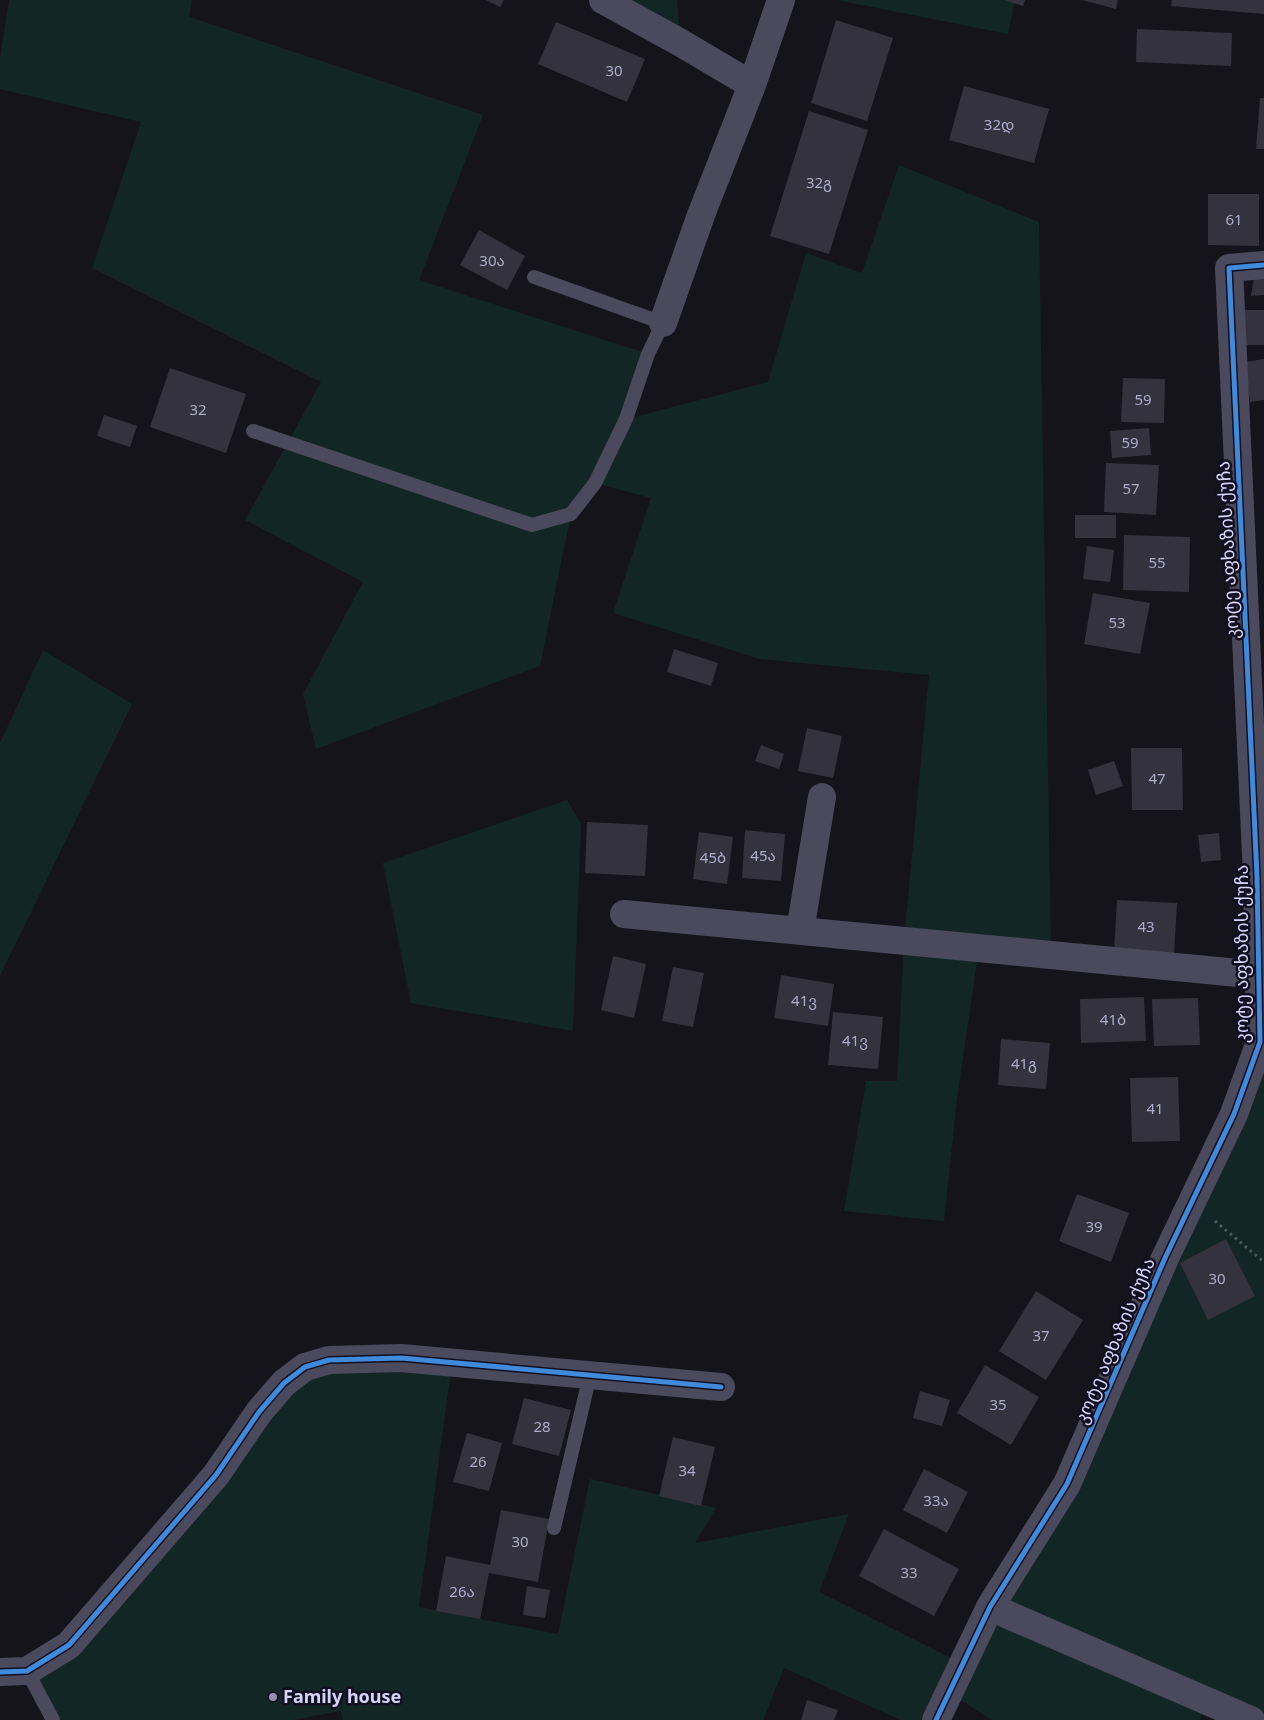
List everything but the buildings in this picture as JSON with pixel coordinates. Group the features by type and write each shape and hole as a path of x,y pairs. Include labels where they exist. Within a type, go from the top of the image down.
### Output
{"street":[{"path":"603,0 752,85"},
{"path":"663,323 701,214 752,85 781,0"},
{"name":"კოტე აფხაზის ქუჩა","path":"936,1720 990,1607 1068,1484 1165,1258 1234,1114 1260,1042 1256,686 1229,268 1264,265"},
{"path":"800,931 822,797"},
{"path":"624,914 1259,974"},
{"path":"0,1672 27,1671 69,1645 216,1475 259,1412 284,1383 305,1367 329,1360 401,1358 721,1387"},
{"path":"990,1607 1252,1720"}],"lane":[{"path":"253,431 532,525 571,514 595,483 626,419 648,354 663,323 534,277"},
{"path":"554,1528 590,1375"},
{"path":"27,1671 53,1720"}],"path":[{"path":"1192,1202 1264,1262"}],"green space":[{"path":"9,0 192,0 189,17 483,115 419,280 648,354 627,419 768,382 806,253 862,273 899,165 1039,222 1051,955 979,948 957,1099 944,1221 844,1211 866,1081 897,1081 904,941 929,675 760,659 613,613 651,498 595,483 571,514 540,666 316,749 303,694 363,582 245,520 321,382 92,268 141,122 0,89 0,59"},
{"path":"603,0 677,0 681,43"},
{"path":"837,0 1015,0 1008,34"},
{"path":"43,650 132,704 0,976 0,743"},
{"path":"567,800 581,824 573,1031 411,1003 383,863"},
{"path":"1264,922 1264,1720 1205,1701 1200,1720 992,1720 949,1693 936,1720 901,1720 784,1668 763,1720 343,1720 341,1711 293,1720 53,1720 27,1671 305,1367 452,1363 419,1607 558,1634 590,1479 716,1508 695,1543 849,1514 819,1592 963,1664 1067,1484 1260,1042"}],"cycle path":[{"path":"936,1720 990,1607 1067,1484 1165,1258 1234,1114 1260,1042 1257,877 1229,268 1264,265"},
{"path":"0,1672 27,1671 69,1645 216,1475 259,1412 284,1383 305,1367 329,1360 401,1358 721,1387"}],"place":[{"name":"Family house","path":"273,1697"}]}
